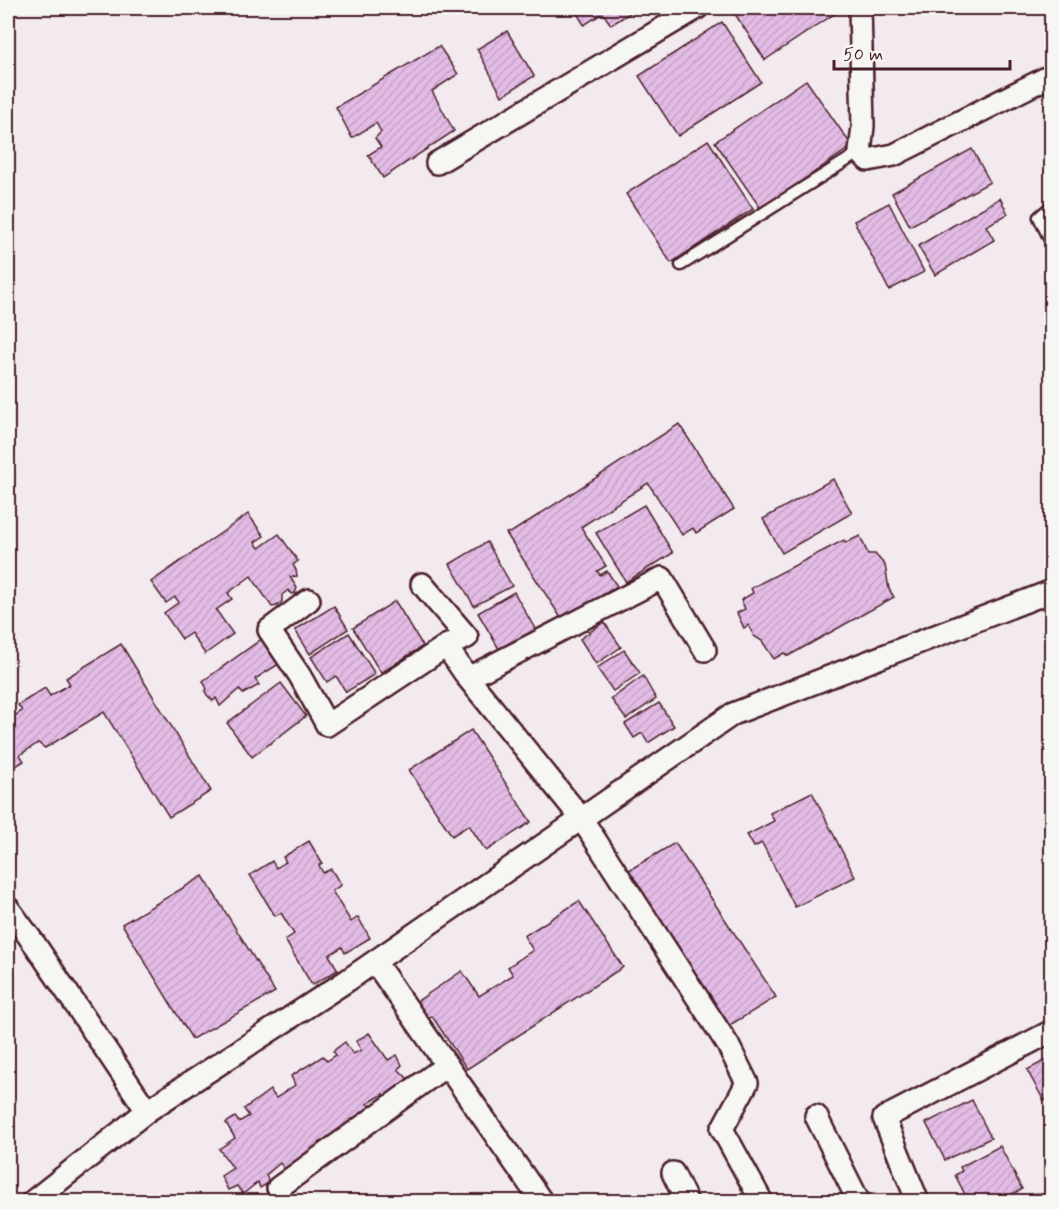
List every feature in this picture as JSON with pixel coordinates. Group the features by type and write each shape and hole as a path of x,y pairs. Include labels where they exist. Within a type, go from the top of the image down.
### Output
{"street":[{"path":"437,163 697,8"},
{"path":"860,8 863,126 860,152 868,160 894,155 1052,75"},
{"path":"468,678 662,578 705,650"},
{"path":"309,600 269,630 300,676 327,725 446,646 467,637 422,584"},
{"path":"32,1202 147,1111 375,962 734,714 1052,591"},
{"path":"446,646 468,678 581,818 728,1045 747,1083 722,1129 762,1202"},
{"path":"8,908 147,1111"},
{"path":"375,962 542,1202"},
{"path":"918,1202 884,1118 1052,1031"},
{"path":"278,1188 447,1065"},
{"path":"816,1116 859,1202"},
{"path":"673,1173 687,1202"}],"lane":[{"path":"681,265 860,152"},
{"path":"1052,206 1039,218 1052,244"}],"building":[{"path":"574,8 638,8 611,25 603,13 584,25"},
{"path":"738,8 834,8 837,12 765,60 733,11"},
{"path":"722,22 761,82 678,136 639,76"},
{"path":"507,31 534,76 502,96 477,49"},
{"path":"439,46 458,74 432,91 454,131 383,178 368,155 381,147 375,138 381,132 376,123 352,138 336,107"},
{"path":"806,80 852,146 761,209 715,142"},
{"path":"708,140 753,209 671,263 626,194"},
{"path":"972,149 990,182 910,226 892,193"},
{"path":"1000,198 1008,214 986,226 994,240 935,275 918,246"},
{"path":"889,203 924,272 889,290 854,221"},
{"path":"679,424 734,509 696,533 693,528 682,535 648,483 581,527 606,566 597,571 600,575 607,571 617,586 563,621 506,533 512,532"},
{"path":"833,479 852,513 782,553 763,519"},
{"path":"644,505 673,553 626,582 596,533"},
{"path":"248,514 264,536 255,542 259,548 279,534 298,561 293,565 297,576 290,577 297,588 295,593 291,594 288,590 282,595 282,602 272,607 251,576 228,593 232,599 216,610 233,634 205,654 191,633 182,639 164,613 179,602 175,597 166,603 151,582"},
{"path":"860,536 868,554 875,554 885,565 889,589 894,597 788,656 784,653 774,659 762,641 754,636 748,625 744,628 737,613 745,609 741,600 753,593 751,588 844,540 845,543"},
{"path":"487,542 512,586 474,606 450,564"},
{"path":"514,592 538,634 502,654 478,613"},
{"path":"395,601 423,646 381,673 353,628"},
{"path":"334,606 348,629 310,654 295,630"},
{"path":"604,622 621,647 596,664 580,639"},
{"path":"349,633 375,674 346,692 336,676 327,682 311,657"},
{"path":"263,638 282,662 255,679 259,685 243,694 239,689 220,706 216,698 213,701 207,695 203,681"},
{"path":"121,644 211,791 169,817 104,712 45,748 38,743 20,755 24,761 8,771 8,720 22,711 18,705 45,688 50,696 70,684 66,678"},
{"path":"624,650 640,673 613,691 597,668"},
{"path":"643,676 656,699 626,719 611,699"},
{"path":"281,683 306,716 252,757 227,723"},
{"path":"659,703 674,726 648,743 642,733 634,738 625,724"},
{"path":"471,730 531,822 486,851 469,825 452,836 409,770"},
{"path":"812,792 855,877 795,907 762,843 754,847 747,835 774,821 770,813"},
{"path":"309,841 322,863 319,865 323,873 331,869 341,885 332,891 351,922 358,917 370,938 345,953 342,947 329,955 338,970 312,985 285,940 294,934 281,913 275,916 250,875 272,861 276,868 286,862 283,857"},
{"path":"675,843 776,997 725,1028 624,873"},
{"path":"203,876 275,992 192,1039 122,924"},
{"path":"579,901 623,967 467,1069 432,1016 427,1019 416,1002 462,971 479,996 513,975 508,967 533,950 524,936"},
{"path":"369,1033 388,1060 397,1055 402,1065 398,1069 408,1079 395,1089 398,1094 387,1100 383,1094 367,1104 373,1107 286,1171 280,1163 266,1175 269,1183 260,1188 258,1182 243,1194 237,1186 228,1190 221,1176 233,1168 219,1149 235,1138 226,1123 235,1117 239,1122 249,1116 244,1109 270,1090 276,1098 295,1085 291,1076 323,1056 327,1061 336,1055 333,1051 345,1042 353,1054 361,1050 356,1041"},
{"path":"1052,1057 1052,1096 1044,1101 1027,1070"},
{"path":"972,1100 991,1138 945,1160 926,1123"},
{"path":"1000,1146 1022,1189 998,1202 969,1202 955,1175 962,1171 960,1167"},
{"path":"269,1193 275,1202 258,1202"}]}
